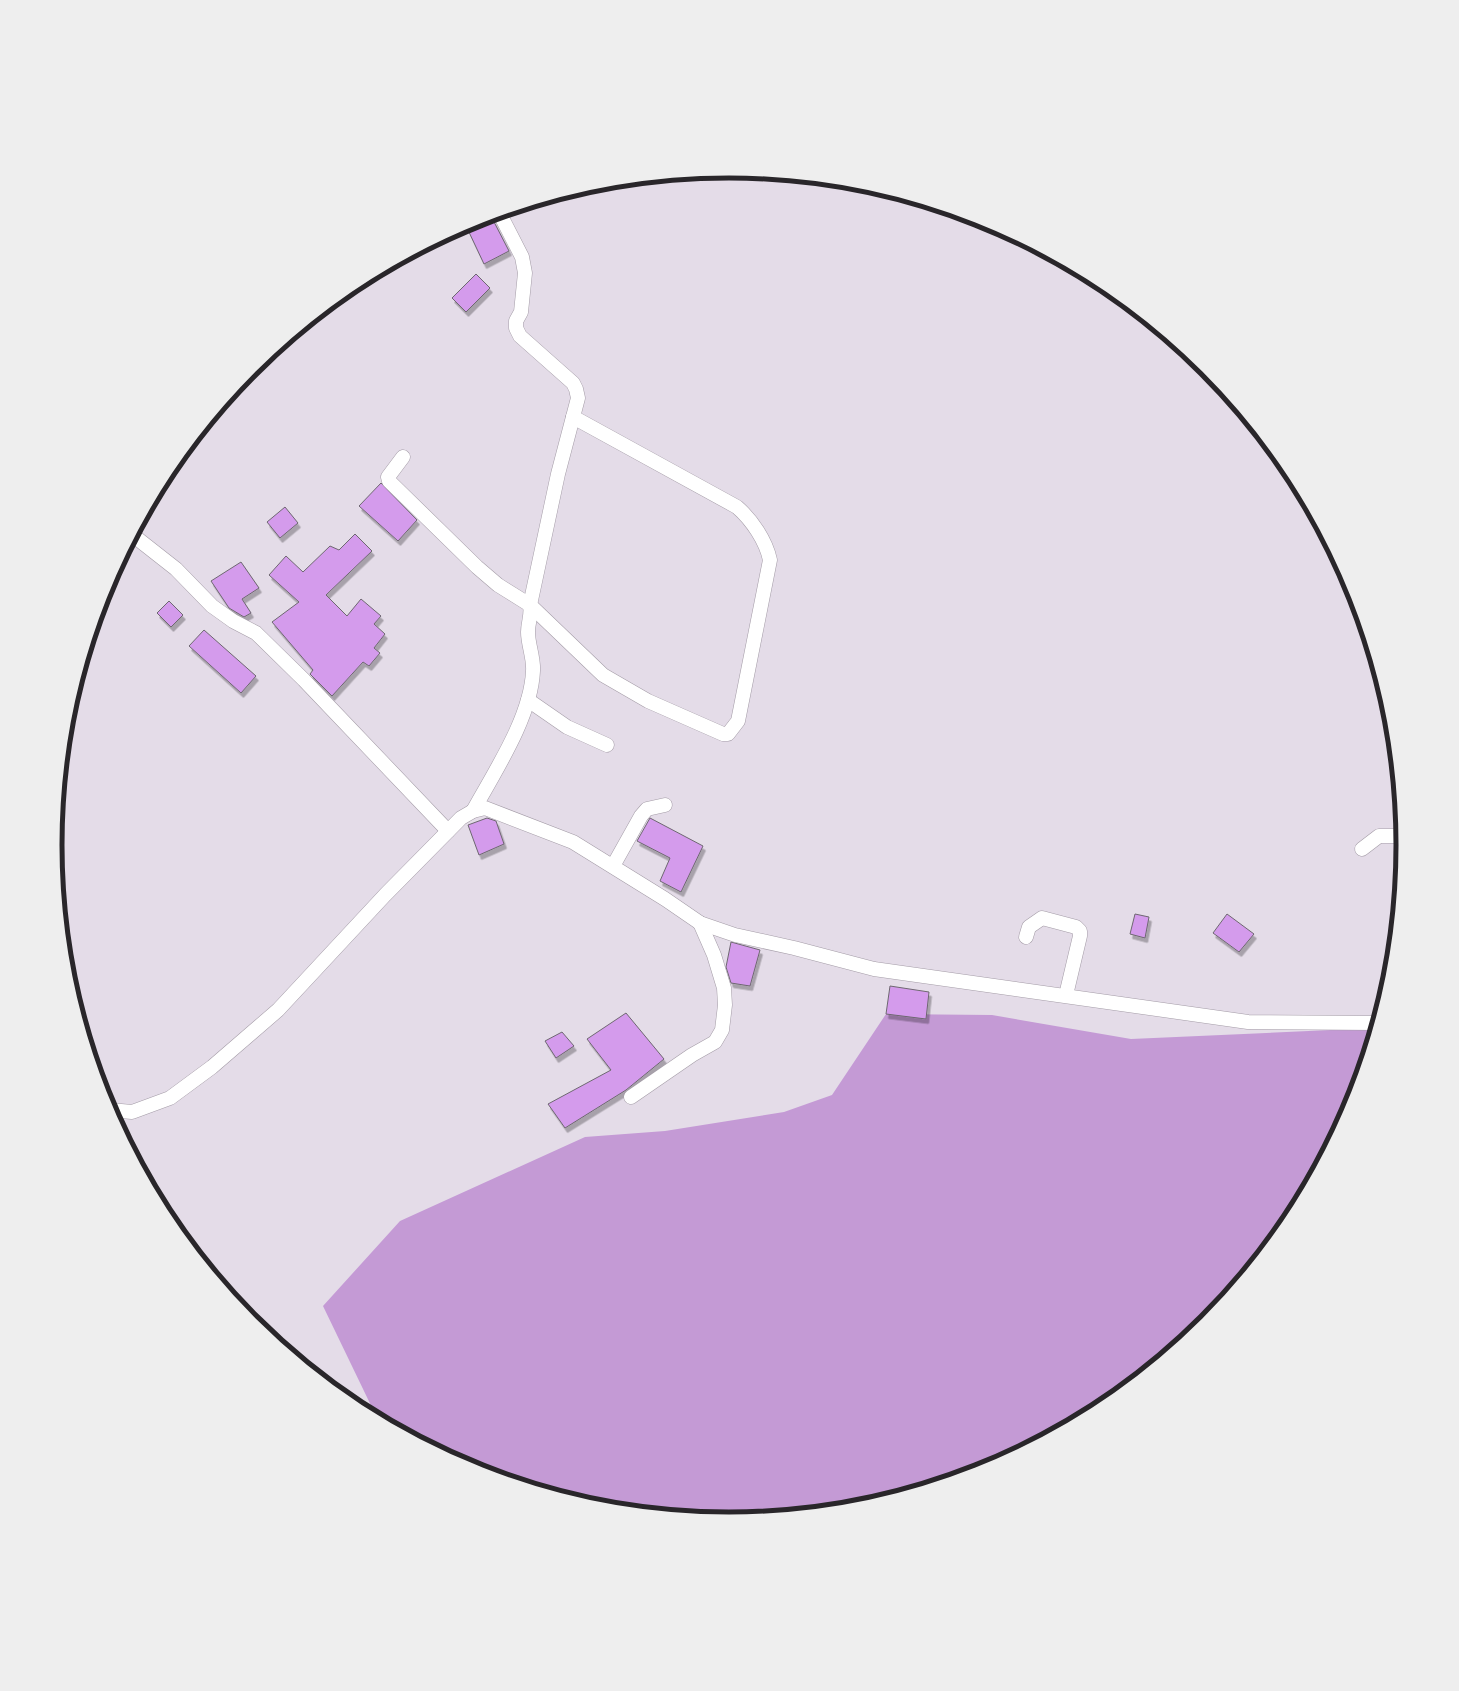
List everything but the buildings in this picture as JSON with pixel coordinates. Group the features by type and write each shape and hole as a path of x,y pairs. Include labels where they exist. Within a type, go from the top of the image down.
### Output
{"street":[{"path":"473,811 510,742 528,700 534,671 528,632 532,613 530,605 558,474 578,398 573,383 520,336 516,328 516,321 521,312 524,273 522,256 502,218"},
{"path":"403,457 388,477 389,481 477,567 498,585 530,605 603,675 642,697 723,734 728,734 738,721 770,560 767,548 746,514 737,507 573,417"},
{"path":"137,538 176,569 212,606 233,621 256,633 304,680 448,831"},
{"path":"528,700 567,727 607,745"},
{"path":"613,866 641,816 647,809 665,805"},
{"path":"117,1111 132,1112 170,1098 212,1067 278,1010 385,895 461,818 473,811 485,808 573,842 613,866 700,923 735,935 794,948 874,969 1248,1022 1373,1023"},
{"path":"1362,849 1379,836 1397,836"},
{"path":"1026,938 1029,927 1042,918 1076,927 1080,931 1066,995"},
{"path":"630,1098 692,1055 715,1042 722,1030 725,1005 724,988 714,955 700,923"}],"shaded area":[{"path":"886,1014 992,1015 1131,1039 1371,1028 1362,1060 1346,1101 1328,1141 1308,1179 1285,1216 1259,1252 1231,1286 1170,1347 1136,1375 1100,1401 1063,1424 1025,1444 944,1478 860,1500 773,1512 686,1512 642,1507 599,1500 515,1478 434,1444 373,1410 323,1306 400,1221 585,1137 665,1131 784,1112 832,1095"}]}
